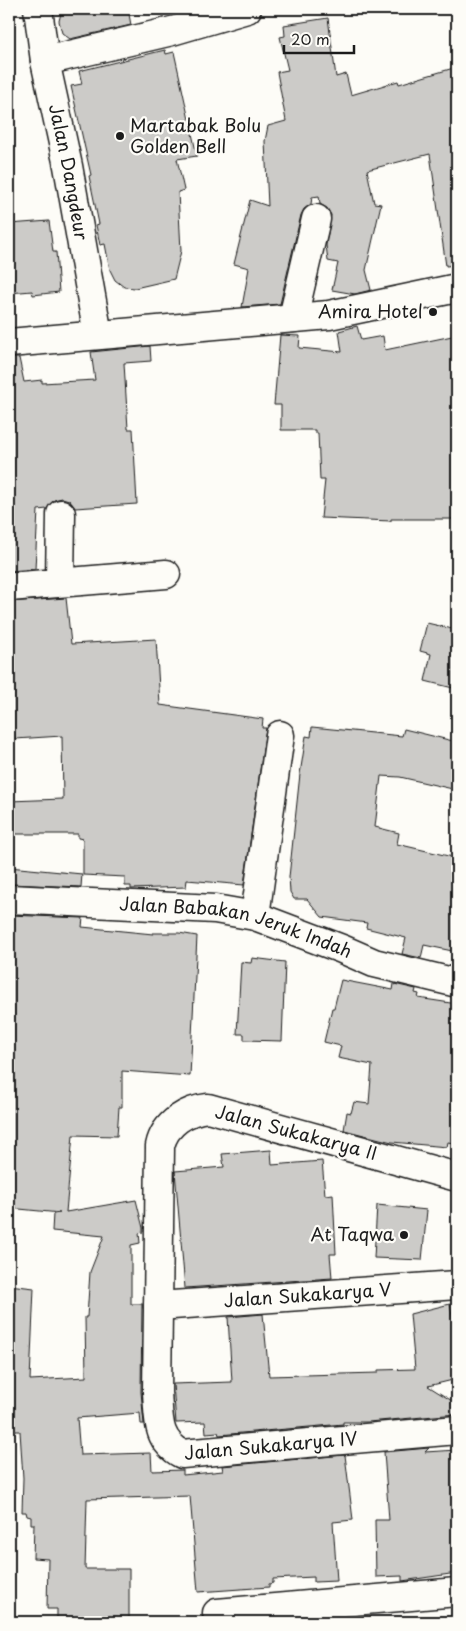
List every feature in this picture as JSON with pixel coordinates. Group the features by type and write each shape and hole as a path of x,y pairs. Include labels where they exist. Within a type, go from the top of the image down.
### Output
{"street":[{"name":"Jalan Dangdeur","path":"38,9 45,61 68,166 98,335"},
{"path":"45,61 172,30 247,9"},
{"path":"293,318 316,219"},
{"path":"9,343 329,315 457,288"},
{"path":"60,582 61,514"},
{"path":"9,587 166,574"},
{"path":"255,916 280,735"},
{"name":"Jalan Babakan Jeruk Indah","path":"9,899 215,909 255,916 374,963 457,983"},
{"name":"Jalan Sukakarya II","path":"158,1306 160,1146 162,1138 177,1119 188,1112 208,1108 457,1177"},
{"name":"Jalan Sukakarya V","path":"158,1306 457,1285"},
{"name":"Jalan Sukakarya IV","path":"158,1306 157,1392 160,1430 170,1447 182,1454 457,1430"},
{"path":"217,1613 457,1592"}],"building":[{"path":"62,9 128,9 131,25 70,39 62,33 59,21"},
{"path":"328,18 336,77 346,74 351,95 398,81 399,84 457,67 457,265 446,266 430,154 367,170 374,203 381,204 366,270 371,290 355,294 332,290 338,263 328,261 326,245 331,215 327,208 320,204 319,196 312,197 311,204 304,209 301,215 280,304 242,307 249,268 234,264 250,200 268,206 265,141 268,126 286,121 277,72 288,70 280,37 285,36 284,25"},
{"path":"165,50 166,54 174,52 197,156 177,159 184,190 178,192 181,251 174,279 135,288 124,287 115,280 110,270 105,244 100,245 96,225 99,224 89,176 91,175 71,86 82,84 79,71"},
{"path":"49,221 53,252 56,252 59,292 33,295 32,291 9,293 9,224"},
{"path":"357,326 361,340 383,336 385,350 457,335 457,385 452,387 457,406 457,519 391,519 391,521 321,518 325,480 320,480 318,433 315,433 315,430 281,430 281,405 274,405 280,335 300,336 299,348 342,352 339,331"},
{"path":"150,346 151,361 124,363 128,429 133,429 137,504 75,508 69,500 62,498 54,500 47,509 38,510 35,569 9,571 9,358 19,358 24,382 42,380 42,383 95,380 91,352"},
{"path":"66,598 71,644 156,639 160,705 263,719 262,728 266,728 244,885 187,880 186,887 131,889 131,886 125,886 125,877 83,875 83,839 78,838 78,834 9,834 9,801 63,799 62,736 15,739 14,732 9,733 9,602"},
{"path":"427,623 457,630 457,689 425,681 431,654 420,651"},
{"path":"312,727 402,736 404,729 457,742 457,790 400,777 381,776 375,827 399,833 397,844 457,858 457,952 424,945 421,958 402,954 406,938 366,928 367,923 322,917 307,899 294,899 290,892 289,877 300,774 306,736 311,737"},
{"path":"9,867 82,874 81,887 9,884"},
{"path":"9,915 83,918 82,927 153,934 179,933 197,936 190,1076 122,1071 122,1107 119,1107 117,1136 73,1135 66,1212 136,1200 143,1228 143,1232 139,1233 140,1243 131,1245 131,1304 142,1304 141,1392 144,1424 141,1424 140,1413 77,1418 80,1455 151,1453 152,1471 183,1470 183,1475 223,1471 222,1466 345,1455 353,1520 333,1522 337,1581 314,1582 314,1577 273,1579 273,1583 269,1584 269,1587 198,1592 190,1496 87,1499 85,1569 129,1569 129,1622 57,1622 57,1609 47,1609 48,1559 33,1558 34,1524 31,1524 31,1517 27,1516 26,1512 22,1512 23,1478 20,1431 9,1431 9,1285 34,1288 30,1380 86,1377 85,1317 87,1317 90,1272 104,1236 52,1231 53,1214 60,1213 9,1208"},
{"path":"252,958 285,962 282,1041 244,1040 244,1034 237,1034 241,962 251,963"},
{"path":"341,980 393,990 394,984 416,989 415,993 419,994 418,998 457,1004 457,1144 448,1142 447,1147 392,1142 344,1130 347,1112 351,1113 354,1102 369,1104 372,1065 338,1058 341,1046 324,1042"},
{"path":"271,1150 272,1165 322,1161 325,1195 333,1194 336,1254 330,1254 332,1278 185,1288 175,1171 224,1167 222,1154"},
{"path":"377,1205 427,1210 422,1260 374,1258"},
{"path":"450,1304 453,1320 457,1320 457,1360 454,1360 455,1368 457,1368 457,1379 428,1386 457,1404 456,1414 368,1422 343,1422 343,1424 219,1435 218,1432 206,1433 205,1422 176,1423 173,1384 232,1382 228,1317 263,1314 269,1376 378,1373 378,1370 415,1369 410,1314"},
{"path":"429,1448 425,1452 457,1450 457,1573 402,1581 402,1576 376,1577 375,1520 389,1520 384,1452"}],"place":[{"name":"Martabak Bolu Golden Bell","path":"120,136"},
{"name":"Amira Hotel","path":"433,312"},
{"name":"At Taqwa","path":"404,1235"}]}
